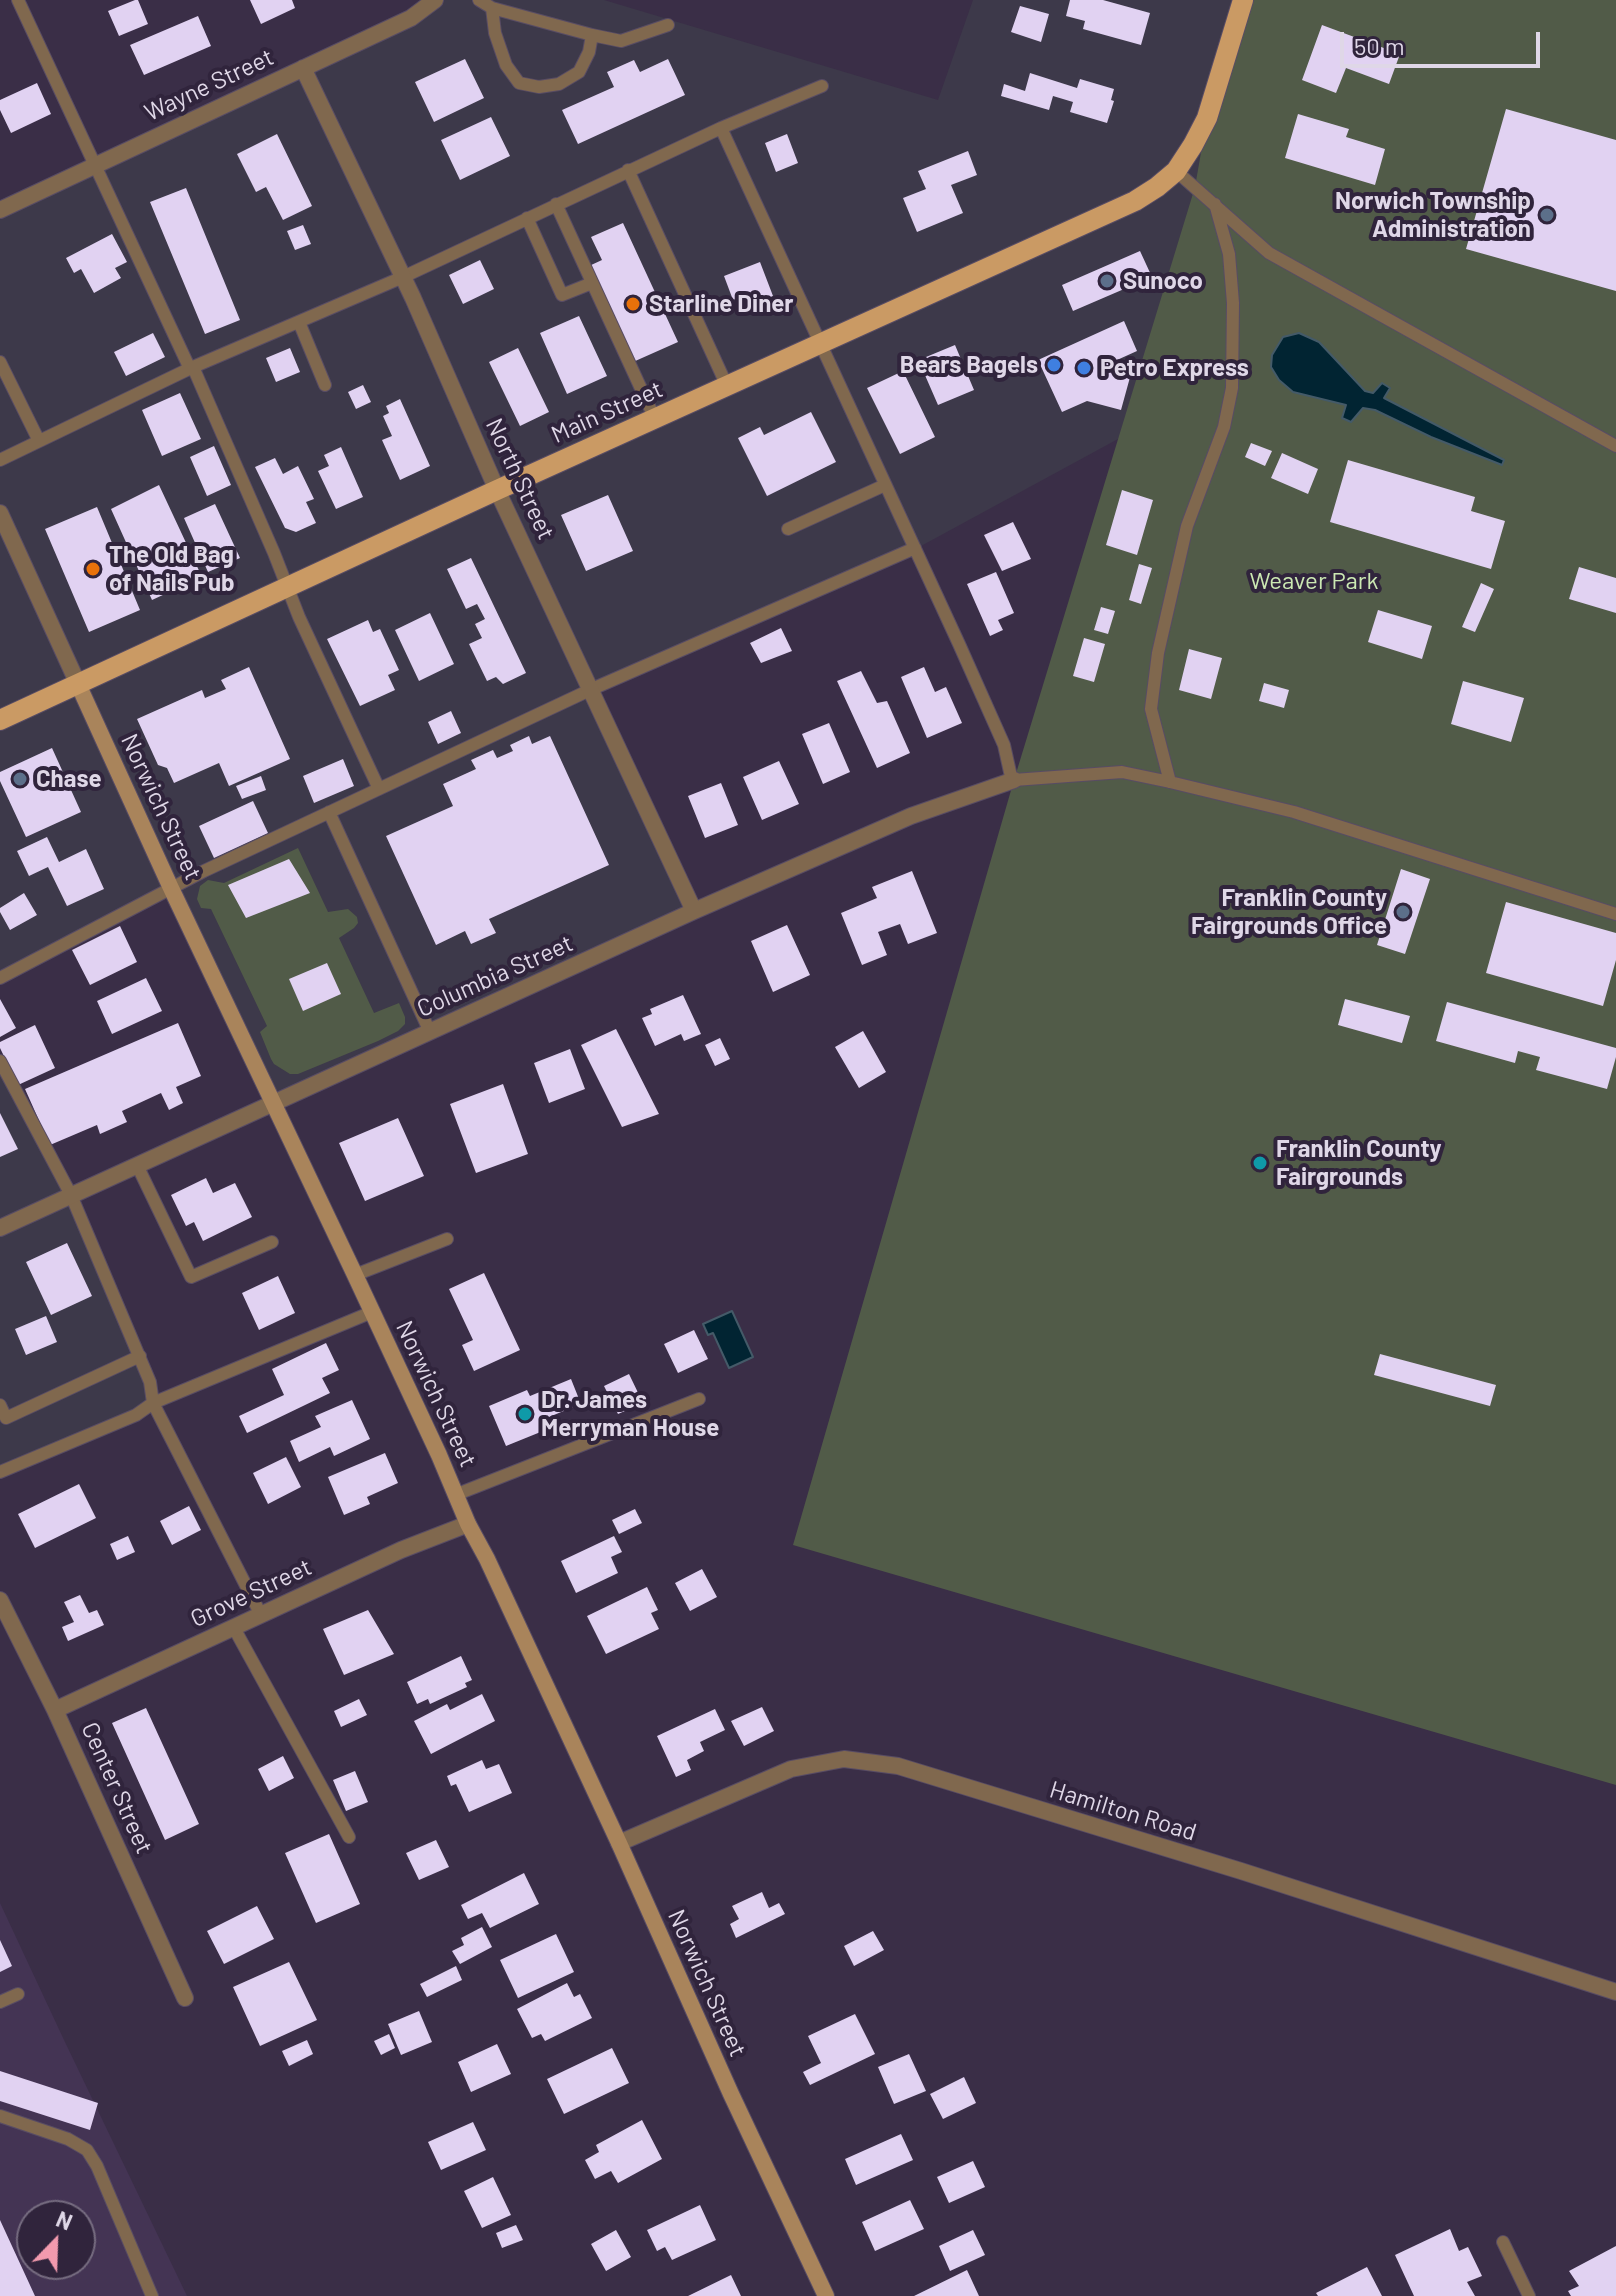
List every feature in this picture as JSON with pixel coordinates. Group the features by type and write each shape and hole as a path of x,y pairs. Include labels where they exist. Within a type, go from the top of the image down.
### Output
{"main road":[{"name":"Main Street","path":"0,720 497,490 1135,201 1176,171 1193,145 1207,118 1243,0"},
{"name":"Norwich Street","path":"78,684 619,1843 731,2094 826,2296"}],"street":[{"name":"Wayne Street","path":"0,210 411,18 435,0"},
{"name":"North Street","path":"303,68 403,277 497,490 694,911"},
{"name":"Norwich Street","path":"0,513 78,684"},
{"name":"Columbia Street","path":"0,1228 694,911 911,816 1013,781"},
{"name":"Grove Street","path":"55,1710 401,1550 468,1524"},
{"name":"Center Street","path":"0,1600 55,1710 185,1998"},
{"name":"Hamilton Road","path":"619,1843 791,1769 844,1759 898,1766 1241,1871 1616,1992"}],"lane":[{"path":"18,0 192,368 379,789"},
{"path":"479,0 492,8 621,41 668,25"},
{"path":"492,8 495,33 506,65 519,83 539,87 559,84 579,72 589,52 592,35"},
{"path":"0,460 192,368 403,277 628,170 822,86"},
{"path":"721,128 1004,745 1013,781 1122,772 1170,782 1294,812 1616,914"},
{"path":"628,170 727,386"},
{"path":"1176,171 1269,253 1616,446"},
{"path":"556,204 655,419"},
{"path":"1170,782 1151,709 1158,653 1187,526 1224,427 1232,388 1229,254 1215,204"},
{"path":"527,218 562,295 592,283"},
{"path":"299,322 325,385"},
{"path":"0,362 39,441"},
{"path":"788,529 885,485"},
{"path":"0,978 170,886 592,689 915,548"},
{"path":"329,812 430,1032"},
{"path":"0,1061 71,1195 140,1356 150,1382 153,1403 261,1615"},
{"path":"137,1165 191,1277 272,1242"},
{"path":"355,1275 447,1239"},
{"path":"0,1472 136,1415 153,1403 372,1312"},
{"path":"0,1405 3,1420 140,1356"},
{"path":"455,1495 699,1399"},
{"path":"234,1628 349,1837"},
{"path":"0,2002 18,1994"},
{"path":"0,2116 68,2139 87,2150 97,2166 152,2296"},
{"path":"1503,2242 1529,2296"}],"shaded area":[{"path":"435,0 604,0 938,100 973,0 1426,0 1118,439 921,546 592,689 694,911 273,1102 170,887 0,978 0,210"},
{"path":"0,1061 71,1195 153,1403 0,1472"},
{"path":"0,1903 64,2040 187,2296 0,2296"}],"green space":[{"name":"Franklin County Fairgrounds","path":"1243,0 1616,0 1616,1785 793,1545 1014,780 1195,187 1207,118"},
{"path":"298,848 328,912 348,909 357,917 358,923 354,928 339,938 374,1013 399,1003 405,1024 378,1041 298,1074 290,1074 271,1059 260,1032 267,1026 211,909 201,908 197,899 200,886 208,880 224,883"}],"water":[{"path":"1299,333 1319,342 1365,391 1373,393 1382,383 1390,388 1384,398 1504,460 1502,465 1431,437 1375,410 1363,408 1351,422 1342,418 1346,405 1293,392 1279,380 1271,367 1272,355 1283,337"},
{"path":"732,1311 753,1357 729,1368 713,1333 708,1335 703,1324"}],"building":[{"path":"138,0 148,24 119,36 108,11"},
{"path":"250,0 292,0 295,8 261,24"},
{"path":"1070,0 1103,0 1150,13 1141,45 1083,29 1085,21 1066,16"},
{"path":"1020,6 1049,14 1041,42 1011,32"},
{"path":"198,16 211,46 144,75 130,45"},
{"path":"1322,25 1400,54 1389,84 1346,68 1336,93 1302,80"},
{"path":"465,59 484,98 434,122 415,82"},
{"path":"668,59 685,95 578,144 562,110 614,87 607,72 634,60 640,72"},
{"path":"1030,73 1077,88 1080,79 1114,89 1111,100 1114,101 1107,123 1070,112 1073,102 1053,96 1049,110 1001,96 1004,84 1025,91"},
{"path":"37,83 51,114 11,133 0,110 0,100"},
{"path":"1506,109 1616,140 1616,291 1466,249"},
{"path":"1298,114 1349,129 1346,137 1385,149 1375,185 1285,158"},
{"path":"491,117 510,156 460,180 441,140"},
{"path":"277,134 312,206 283,220 266,187 256,192 237,154"},
{"path":"787,134 798,163 776,172 765,143"},
{"path":"968,151 977,175 951,185 963,213 917,232 903,198 926,189 918,171"},
{"path":"186,188 240,320 205,334 150,202"},
{"name":"Starline Diner","path":"623,223 678,342 633,362 589,266 602,260 591,237"},
{"path":"303,225 311,244 295,250 287,231"},
{"path":"112,234 127,262 115,268 121,278 94,293 81,269 74,273 66,258"},
{"name":"Sunoco","path":"1140,251 1152,277 1073,311 1062,285"},
{"path":"480,260 494,289 463,304 449,275"},
{"path":"760,262 773,296 747,306 743,296 733,300 724,276"},
{"path":"579,316 607,376 567,394 540,333"},
{"name":"Petro Express","path":"1124,321 1137,351 1117,360 1120,367 1132,370 1121,410 1087,401 1062,412 1038,360"},
{"path":"153,333 165,357 126,376 114,352"},
{"path":"955,345 974,390 938,405 921,366 928,363 926,357"},
{"path":"290,348 300,372 276,382 266,358"},
{"path":"518,348 549,412 520,426 489,362"},
{"path":"903,371 935,437 900,454 867,388"},
{"path":"363,385 371,402 356,409 348,392"},
{"path":"180,393 201,439 162,456 142,410"},
{"path":"400,399 430,466 400,480 382,440 392,436 383,416 389,413 386,406"},
{"path":"811,412 836,462 767,496 738,438 760,427 764,435"},
{"path":"1251,443 1272,451 1265,466 1245,457"},
{"path":"214,446 231,485 207,496 190,457"},
{"path":"341,447 363,497 336,509 318,471 329,466 324,455"},
{"path":"1282,453 1318,469 1308,494 1271,478"},
{"path":"275,458 283,474 298,466 314,499 306,502 316,523 296,532 285,528 255,467"},
{"path":"1348,460 1475,497 1471,511 1505,521 1491,569 1330,522"},
{"path":"159,485 202,577 152,600 111,509"},
{"path":"1122,490 1153,500 1137,555 1106,545"},
{"path":"608,495 633,551 586,571 561,515"},
{"path":"215,504 240,558 208,572 184,518"},
{"name":"The Old Bag of Nails Pub","path":"97,507 140,610 89,632 45,529"},
{"path":"1013,522 1031,559 1002,571 984,535"},
{"path":"471,558 526,673 503,684 496,677 487,681 469,644 482,638 475,624 485,619 477,604 466,609 447,569"},
{"path":"1139,564 1152,568 1141,604 1129,600"},
{"path":"1579,567 1616,578 1616,613 1569,599"},
{"path":"996,572 1014,613 998,620 1003,630 990,636 967,584"},
{"path":"1481,583 1494,589 1475,632 1462,627"},
{"path":"1101,607 1115,611 1108,634 1094,630"},
{"path":"1378,610 1432,626 1422,659 1368,642"},
{"path":"430,613 454,664 419,681 395,630"},
{"path":"368,620 373,632 380,629 399,670 388,675 395,690 360,706 327,639"},
{"path":"781,628 792,651 761,663 750,643"},
{"path":"1084,638 1105,644 1094,682 1073,676"},
{"path":"1189,649 1222,658 1211,699 1179,690"},
{"path":"249,667 290,759 229,786 219,763 174,783 167,768 158,765 137,719 202,690 205,698 226,689 221,680"},
{"path":"924,667 935,692 946,687 962,723 927,738 901,677"},
{"path":"861,671 877,703 887,701 910,753 877,768 837,681"},
{"path":"1463,681 1524,698 1511,742 1451,724"},
{"path":"1264,683 1289,690 1284,708 1259,701"},
{"path":"451,711 461,733 438,744 428,722"},
{"path":"829,723 850,772 823,784 802,734"},
{"path":"529,736 532,744 550,736 609,865 489,919 496,933 471,944 465,931 436,945 386,836 453,806 443,784 476,769 471,760 493,750 497,758 513,751 510,745"},
{"path":"52,748 81,812 26,837 0,781 0,772"},
{"path":"343,759 354,786 314,803 303,776"},
{"path":"779,761 799,804 762,820 743,777"},
{"path":"261,776 266,790 242,799 236,786"},
{"path":"721,783 738,825 705,838 688,796"},
{"path":"253,801 268,833 214,858 199,826"},
{"path":"47,837 59,862 86,849 104,889 67,906 48,867 29,876 17,851"},
{"path":"289,859 310,893 246,918 228,885"},
{"name":"Franklin County Fairgrounds Office","path":"1401,869 1430,879 1405,954 1377,945"},
{"path":"912,871 937,933 908,944 900,924 878,932 887,955 862,965 841,913 877,898 872,887"},
{"path":"24,893 37,915 10,930 0,908"},
{"path":"1506,902 1616,933 1616,960 1603,1006 1486,973"},
{"path":"787,925 810,975 773,992 751,941"},
{"path":"120,926 137,962 90,985 72,950"},
{"path":"327,963 341,994 303,1011 289,979"},
{"path":"146,978 162,1011 112,1034 97,1001"},
{"path":"683,995 701,1034 684,1041 681,1034 655,1046 642,1018 652,1014 650,1009"},
{"path":"0,999 16,1028 0,1037"},
{"path":"1345,999 1410,1016 1402,1043 1338,1025"},
{"path":"1447,1002 1616,1048 1607,1089 1536,1070 1540,1057 1518,1051 1515,1063 1436,1041"},
{"path":"178,1023 201,1076 176,1087 183,1103 169,1110 161,1093 122,1111 127,1122 100,1134 97,1125 50,1145 25,1089"},
{"path":"35,1025 55,1068 18,1085 0,1042"},
{"path":"616,1029 659,1114 622,1127 581,1045"},
{"path":"863,1031 886,1072 859,1088 835,1047"},
{"path":"720,1038 730,1059 715,1066 705,1045"},
{"path":"570,1049 585,1089 549,1103 534,1063"},
{"path":"503,1084 528,1154 476,1173 450,1104"},
{"path":"0,1113 18,1149 0,1157"},
{"path":"398,1118 424,1176 365,1201 339,1143"},
{"path":"206,1178 213,1193 235,1183 252,1217 203,1241 194,1222 186,1226 171,1195"},
{"path":"67,1243 92,1296 51,1315 26,1262"},
{"path":"484,1273 520,1350 474,1371 462,1345 473,1340 449,1289"},
{"path":"278,1276 295,1313 259,1330 242,1293"},
{"path":"46,1316 57,1342 26,1355 15,1329"},
{"path":"694,1330 708,1359 678,1373 664,1344"},
{"path":"326,1343 339,1370 322,1378 330,1393 247,1433 239,1416 284,1395 272,1369"},
{"path":"1380,1354 1496,1385 1490,1406 1374,1375"},
{"path":"629,1374 643,1403 618,1414 604,1386"},
{"name":"Dr. James Merryman House","path":"571,1379 581,1404 539,1421 543,1431 506,1446 489,1406 527,1390 530,1396"},
{"path":"352,1400 370,1439 334,1456 330,1447 299,1462 290,1441 321,1427 315,1416"},
{"path":"385,1453 398,1483 367,1497 370,1504 344,1515 328,1477"},
{"path":"286,1457 301,1487 268,1504 253,1473"},
{"path":"79,1484 96,1518 35,1548 18,1514"},
{"path":"189,1506 201,1530 172,1545 160,1521"},
{"path":"635,1509 642,1523 619,1534 612,1520"},
{"path":"128,1536 135,1552 117,1560 110,1544"},
{"path":"614,1536 622,1552 611,1557 618,1573 576,1593 561,1561"},
{"path":"702,1569 717,1597 690,1611 675,1583"},
{"path":"647,1587 658,1610 651,1613 659,1629 606,1654 587,1616"},
{"path":"80,1595 89,1613 97,1610 104,1625 68,1641 62,1627 74,1622 64,1602"},
{"path":"368,1610 394,1654 344,1675 323,1629"},
{"path":"461,1656 472,1680 465,1683 467,1687 430,1704 428,1699 417,1704 407,1682"},
{"path":"482,1694 495,1721 431,1754 414,1721 447,1704 450,1710"},
{"path":"359,1699 367,1715 341,1727 334,1711"},
{"path":"762,1707 774,1731 744,1746 731,1721"},
{"path":"146,1708 199,1824 165,1840 112,1723"},
{"path":"715,1709 725,1730 700,1742 704,1751 687,1760 691,1770 676,1777 657,1736"},
{"path":"283,1756 294,1778 269,1791 258,1769"},
{"path":"482,1760 486,1769 499,1764 512,1793 469,1812 456,1784 451,1786 447,1776"},
{"path":"355,1771 368,1802 346,1811 333,1780"},
{"path":"329,1834 360,1904 316,1923 285,1853"},
{"path":"436,1840 449,1867 419,1880 406,1853"},
{"path":"524,1873 539,1904 490,1928 482,1913 468,1919 461,1905"},
{"path":"762,1892 769,1908 779,1903 785,1914 736,1938 730,1924 739,1919 732,1906"},
{"path":"257,1906 274,1939 224,1964 207,1931"},
{"path":"482,1927 492,1947 460,1964 452,1951 464,1945 461,1938"},
{"path":"873,1931 884,1950 854,1966 844,1946"},
{"path":"556,1934 574,1972 518,1998 500,1960"},
{"path":"0,1940 12,1966 0,1972"},
{"path":"289,1962 317,2020 260,2046 233,1987"},
{"path":"456,1966 462,1980 427,1997 420,1984"},
{"path":"567,1983 574,1997 580,1994 592,2018 545,2041 541,2034 532,2038 517,2009"},
{"path":"419,2011 432,2042 401,2055 388,2024"},
{"path":"855,2014 875,2054 810,2085 803,2072 821,2063 808,2036"},
{"path":"389,2034 395,2048 381,2055 374,2041"},
{"path":"307,2040 313,2054 289,2066 282,2051"},
{"path":"497,2044 511,2074 471,2092 458,2062"},
{"path":"612,2048 629,2083 564,2114 547,2079"},
{"path":"909,2054 926,2091 894,2104 878,2067"},
{"path":"0,2071 98,2103 90,2130 0,2101"},
{"path":"964,2077 976,2103 943,2119 930,2094"},
{"path":"642,2120 662,2159 618,2183 611,2171 595,2179 585,2160 599,2152 596,2145"},
{"path":"473,2122 486,2150 441,2170 428,2142"},
{"path":"901,2134 913,2160 856,2185 845,2159"},
{"path":"973,2161 985,2187 949,2203 937,2177"},
{"path":"493,2177 511,2215 482,2228 464,2191"},
{"path":"910,2200 924,2229 875,2251 862,2222"},
{"path":"700,2205 716,2240 672,2260 665,2247 657,2251 647,2230"},
{"path":"0,2220 16,2255 16,2280 28,2280 35,2296 0,2296"},
{"path":"516,2225 523,2240 502,2248 496,2233"},
{"path":"1450,2229 1459,2251 1468,2247 1482,2276 1467,2282 1475,2296 1414,2296 1395,2255"},
{"path":"616,2230 631,2257 606,2271 591,2244"},
{"path":"973,2230 985,2255 950,2271 939,2246"},
{"path":"1616,2246 1616,2296 1571,2296 1568,2291 1579,2286 1569,2271"},
{"path":"1367,2267 1382,2296 1318,2296 1316,2293"},
{"path":"967,2270 979,2296 914,2296"},
{"path":"731,2275 741,2296 688,2296"}],"place":[{"name":"Norwich Township Administration","path":"1547,215"},
{"name":"Sunoco","path":"1107,281"},
{"name":"Starline Diner","path":"633,304"},
{"name":"Bears Bagels","path":"1054,365"},
{"name":"Petro Express","path":"1084,368"},
{"name":"The Old Bag of Nails Pub","path":"93,569"},
{"name":"Chase","path":"20,779"},
{"name":"Franklin County Fairgrounds Office","path":"1403,912"},
{"name":"Franklin County Fairgrounds","path":"1260,1163"},
{"name":"Dr. James Merryman House","path":"525,1414"}],"park label":[{"name":"Weaver Park","path":"1314,581"}]}
